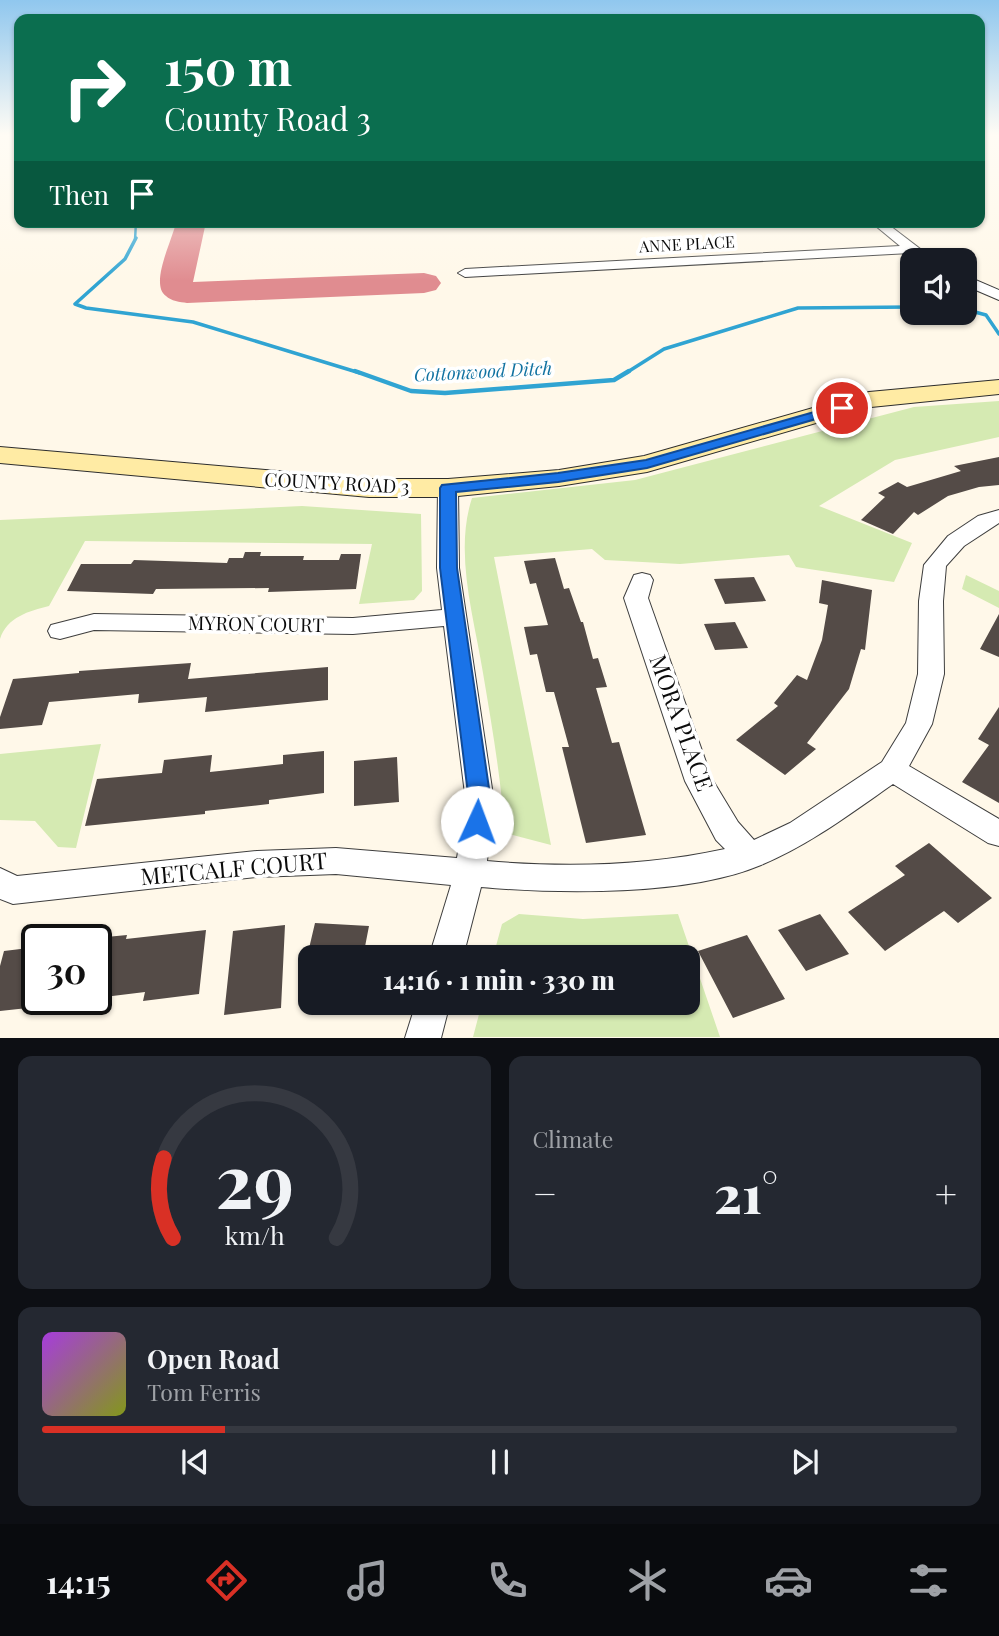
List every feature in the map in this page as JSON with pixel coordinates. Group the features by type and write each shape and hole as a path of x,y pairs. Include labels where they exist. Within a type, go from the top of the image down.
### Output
{"street":[{"path":"885,228 910,248"},
{"name":"ANNE PLACE","path":"465,274 900,250"},
{"path":"977,285 999,296"},
{"name":"COUNTY ROAD 3","path":"0,455 369,488 448,488 558,478 647,464 869,400 999,387"},
{"path":"448,488 449,568 480,802 470,872 449,945"},
{"path":"999,516 985,520 956,541 935,565 931,601 931,674 919,724 892,770 999,834"},
{"name":"MORA PLACE","path":"642,580 636,598 699,781 727,831 750,856"},
{"name":"MYRON COURT","path":"60,632 94,622 353,626 454,617"},
{"name":"METCALF COURT","path":"0,882 13,890 257,864 336,861 579,879 689,870 750,856 800,832 892,770"},
{"path":"423,1038 430,1015"}],"green space":[{"path":"999,401 999,437 895,460 819,506 912,543 894,582 796,567 789,555 680,564 605,560 592,549 494,557 551,845 505,833 493,733 467,585 465,541 472,498 635,480 914,407"},
{"path":"302,506 421,514 422,591 414,600 359,604 372,544 85,541 49,606 13,620 0,639 0,520"},
{"path":"966,575 999,591 999,608 962,589"},
{"path":"101,744 76,848 58,847 35,821 0,820 0,754"},
{"path":"519,914 583,919 678,914 689,945 496,945 502,924"},
{"path":"700,978 720,1037 473,1037 479,1015 700,1015"}],"building":[{"path":"999,457 999,485 979,487 948,496 918,515 914,512 893,534 861,520 885,497 878,493 898,482 907,487 961,471 954,466"},
{"path":"245,552 261,552 260,556 304,556 303,560 339,560 341,554 361,554 356,589 268,592 269,588 156,589 153,594 67,591 81,564 131,564 134,560 227,563 229,558 243,558"},
{"path":"555,558 564,589 569,588 583,622 593,659 598,658 607,687 596,688 612,743 619,742 646,835 586,843 562,747 569,747 554,692 546,692 537,654 530,655 524,627 548,625 536,583 530,584 524,561"},
{"path":"754,577 766,601 725,604 714,579"},
{"path":"822,580 872,590 865,650 861,649 849,689 807,743 816,749 785,775 736,740 778,706 774,703 797,675 807,680 822,640 828,605 819,603"},
{"path":"999,614 999,657 980,649"},
{"path":"735,622 748,648 715,650 704,624"},
{"path":"191,663 188,679 328,667 328,700 205,712 207,697 138,703 139,694 49,702 42,725 0,729 0,717 13,679"},
{"path":"999,707 999,803 962,782 989,745 978,739"},
{"path":"324,751 324,793 269,800 269,804 205,811 205,814 85,826 97,779 162,773 164,760 212,755 210,772 283,764 283,755"},
{"path":"397,757 399,802 354,806 354,761"},
{"path":"929,843 992,898 958,923 944,911 885,951 848,912 905,875 895,866"},
{"path":"820,914 849,954 806,971 778,930"},
{"path":"315,923 369,926 365,945 310,945"},
{"path":"285,925 281,1008 224,1015 233,931"},
{"path":"206,930 199,994 143,1001 145,992 112,996 112,936 127,935 126,939"},
{"path":"747,935 785,999 733,1018 700,950"},
{"path":"21,949 21,1009 0,1011 0,966 4,951"}],"waterway":[{"name":"Cottonwood Ditch","path":"135,240 136,228"},
{"name":"Cottonwood Ditch","path":"135,240 125,259 75,304 86,308 193,322 360,373"},
{"name":"Cottonwood Ditch","path":"626,373 664,349 798,308 900,307"},
{"name":"Cottonwood Ditch","path":"977,313 986,315 999,334"},
{"name":"Cottonwood Ditch","path":"355,371 411,391 445,393 614,380 629,371"}],"taxiway":[{"path":"190,228 176,281 177,289 187,293 424,283"}],"route":[{"path":"477,822 480,802 473,738 449,568 448,488 558,478 647,464 842,408"}]}
